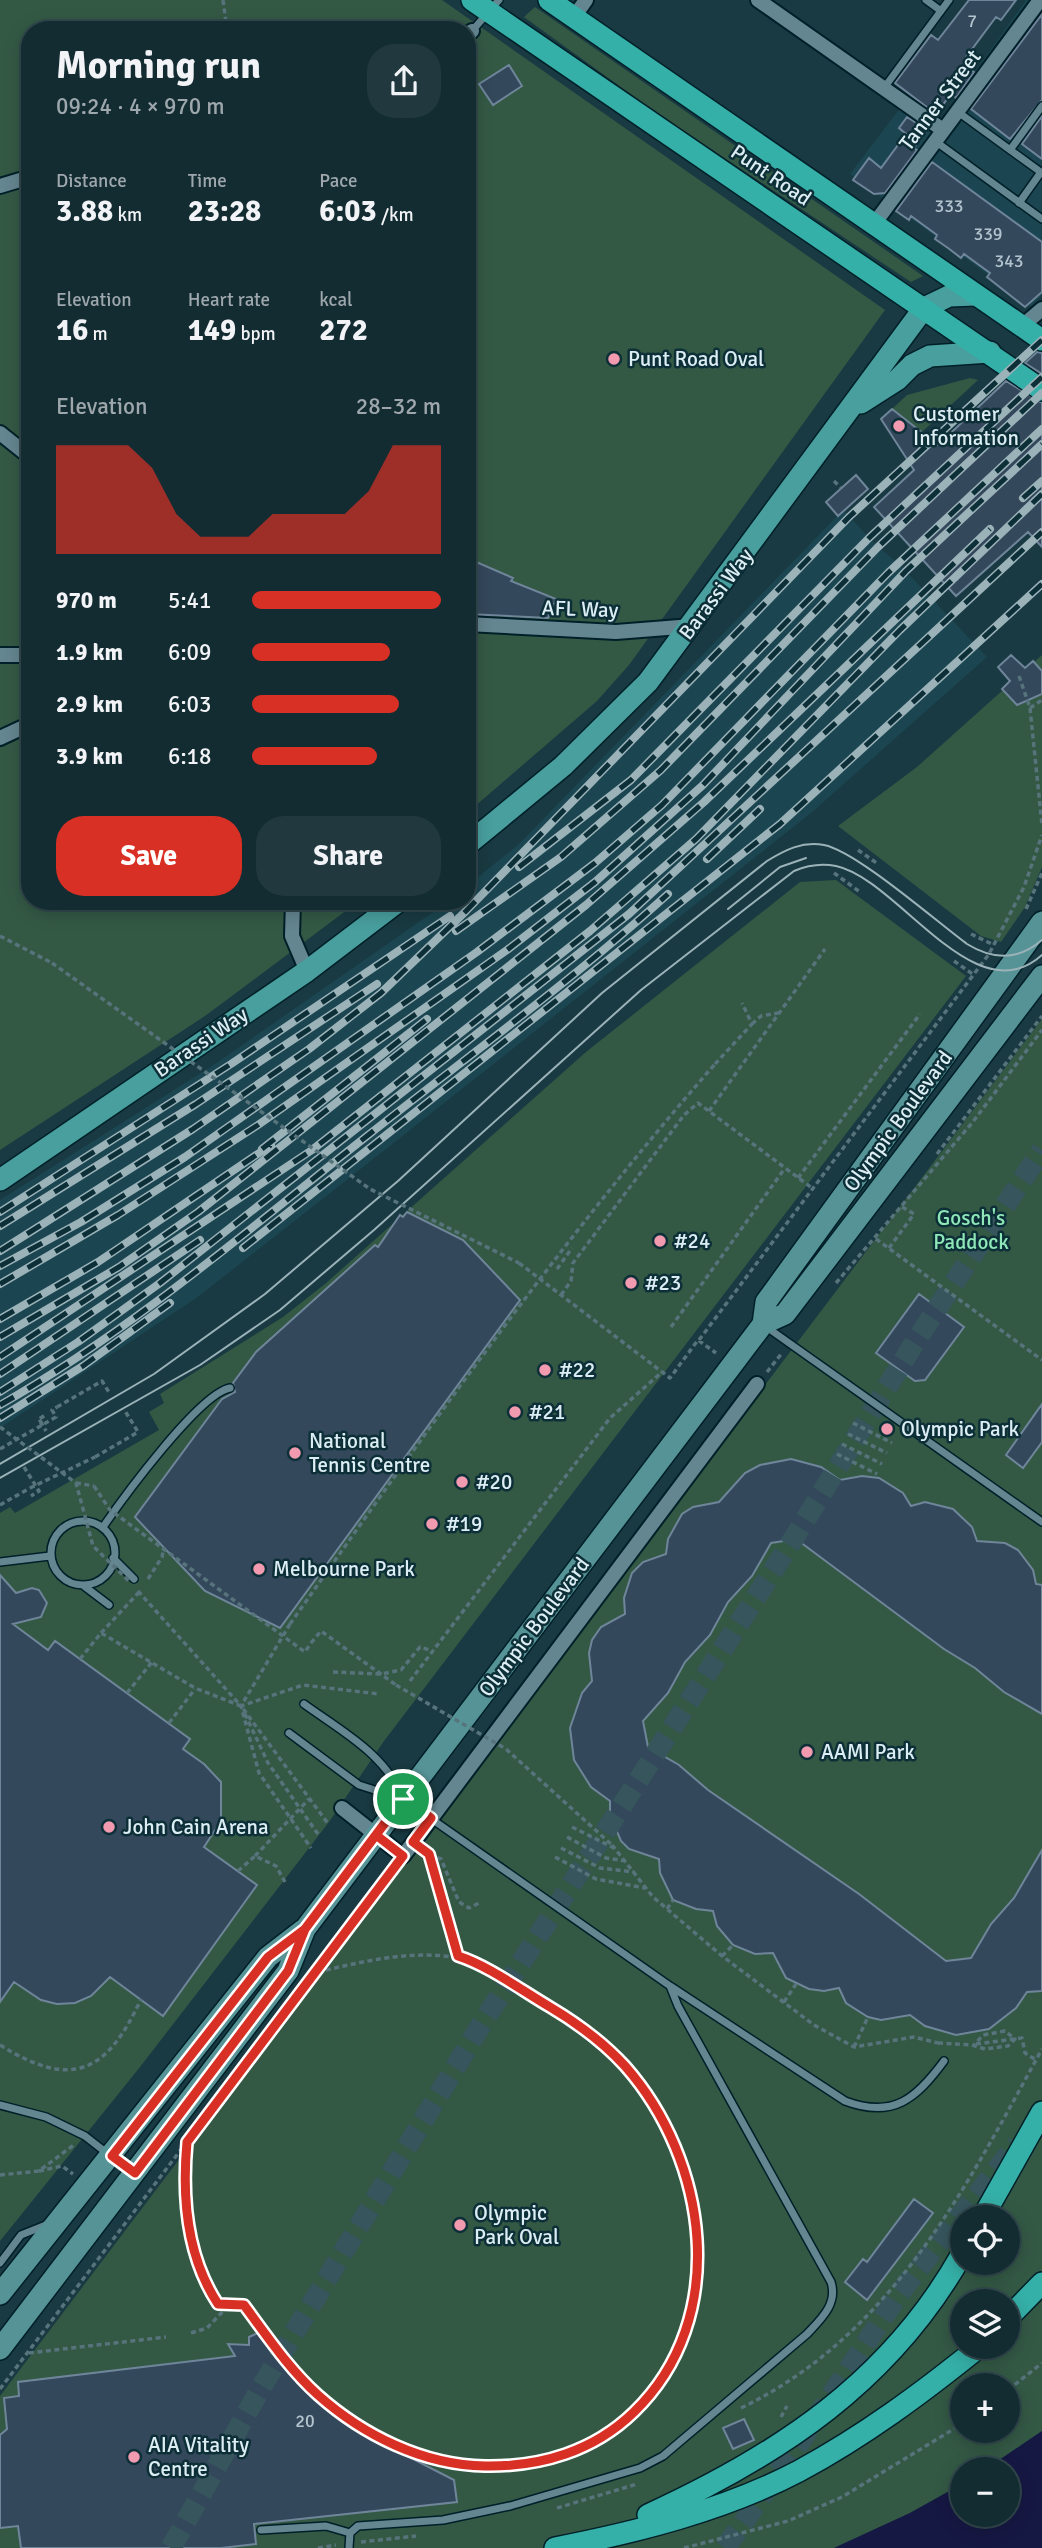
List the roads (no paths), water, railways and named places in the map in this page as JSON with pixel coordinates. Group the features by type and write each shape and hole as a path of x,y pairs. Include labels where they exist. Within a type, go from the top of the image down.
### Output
{"highway":[{"name":"Punt Road","path":"472,0 495,6 1042,390"},
{"name":"Punt Road","path":"549,0 580,8 874,224 1042,340"},
{"path":"990,2205 1042,2112"},
{"path":"595,2538 706,2488 778,2448 817,2420 853,2389 914,2325 950,2272"},
{"path":"1020,2306 1042,2283"},
{"path":"555,2548 699,2511 797,2472 896,2412 964,2359"}],"main road":[{"path":"925,308 949,296 976,295"},
{"name":"Barassi Way","path":"476,838 564,766 648,682 925,308"},
{"path":"851,410 924,358 937,354 990,352"},
{"name":"Barassi Way","path":"0,1180 307,971 387,910"},
{"name":"Olympic Boulevard","path":"763,1324 766,1302 1036,921"},
{"name":"Olympic Boulevard","path":"0,2350 288,1971 305,1929 763,1324 785,1314 1042,976"},
{"name":"Olympic Boulevard","path":"0,2294 268,1957 305,1929"},
{"path":"112,2156 135,2173"},
{"path":"55,2222 72,2229 79,2245"}],"street":[{"path":"758,0 884,89 939,136"},
{"name":"Tanner Street","path":"874,224 1040,0"},
{"path":"0,186 21,180"},
{"path":"1022,326 1042,309"},
{"path":"0,433 21,450"},
{"name":"AFL Way","path":"476,624 616,632 692,626"},
{"path":"0,655 21,655"},
{"path":"0,738 21,728"},
{"path":"293,910 292,936 307,971"},
{"path":"342,1808 403,1856 757,1384"}],"lane":[{"path":"926,0 941,11"},
{"path":"884,89 949,0"},
{"path":"476,27 495,6"},
{"path":"1010,150 1042,106"},
{"path":"958,112 1041,172 1020,203"},
{"path":"939,136 1042,219"},
{"path":"763,1324 1042,1522"},
{"path":"103,1527 126,1494 207,1400 230,1388"},
{"path":"72,1522 93,1522 103,1527 114,1544 113,1558 102,1580 84,1586 74,1585 58,1574 50,1556 55,1536 72,1522"},
{"path":"0,1562 50,1556"},
{"path":"113,1558 132,1581"},
{"path":"84,1586 109,1605"},
{"path":"304,1704 376,1756 393,1776 403,1799"},
{"path":"289,1733 359,1785 403,1799 670,1986 845,2101 864,2109 881,2109 904,2101 924,2086 944,2061"},
{"path":"261,2530 326,2526 350,2533 367,2524 426,2523 510,2506 640,2468 676,2445 807,2333 826,2313 833,2297 831,2282 670,1986"},
{"path":"0,2105 46,2117 86,2136 112,2156"},
{"path":"0,2263 21,2235 55,2222"},
{"path":"349,2546 350,2533"}],"tunnel":[{"path":"171,2548 262,2386 481,2025 794,1538 915,1342 1042,1150"},
{"path":"725,2548 805,2435 898,2295 1017,2144"}],"tram line":[{"path":"0,1464 154,1374 265,1294 398,1181 602,993 780,853 808,844 824,845 838,850 875,873 967,944 986,953 1006,956 1015,954 1042,940"},
{"path":"728,909 780,867 806,858"},
{"path":"0,1478 200,1365 280,1310 374,1230 641,990 794,871 825,865 836,866 860,876 937,938 964,957 990,969 1016,969 1042,955"}],"railway":[{"path":"476,901 849,517 1042,340"},
{"path":"519,867 631,780 869,538 1042,377"},
{"path":"456,931 561,857 661,770 878,547 1042,393"},
{"path":"0,1266 81,1222 185,1157 477,952 595,863 662,805 888,573 1042,429"},
{"path":"0,1284 118,1215 258,1125 507,950 595,882 703,785 906,571 1042,444"},
{"path":"1023,498 1042,481"},
{"path":"0,1357 312,1150 590,931 696,839 900,630 1042,494"},
{"path":"0,1337 119,1267 198,1212 586,905 704,802 990,529"},
{"path":"0,1392 78,1342 160,1283 629,914 1042,532"},
{"path":"243,1248 780,824 1042,584"},
{"path":"707,859 760,809"},
{"path":"0,1405 96,1345 188,1278 558,987 668,894"},
{"path":"0,1251 193,1129 309,1049 381,993 467,910"},
{"path":"0,1212 231,1064 450,916"},
{"path":"0,1226 196,1104 377,984"},
{"path":"262,1149 427,1019"},
{"path":"0,1319 98,1262 271,1145"},
{"path":"0,1374 200,1240"},
{"path":"0,1418 83,1366 170,1303"}],"place":[{"name":"Punt Road Oval","path":"614,359"},
{"name":"Customer Information","path":"899,426"},
{"name":"#24","path":"660,1241"},
{"name":"#23","path":"631,1283"},
{"name":"#22","path":"545,1370"},
{"name":"#21","path":"515,1412"},
{"name":"Olympic Park","path":"887,1429"},
{"name":"National Tennis Centre","path":"295,1453"},
{"name":"#20","path":"462,1482"},
{"name":"#19","path":"432,1524"},
{"name":"Melbourne Park","path":"259,1569"},
{"name":"AAMI Park","path":"807,1752"},
{"name":"John Cain Arena","path":"109,1827"},
{"name":"Olympic Park Oval","path":"460,2225"},
{"name":"AIA Vitality Centre","path":"134,2457"}],"park label":[{"name":"Gosch's Paddock","path":"971,1230"}]}
